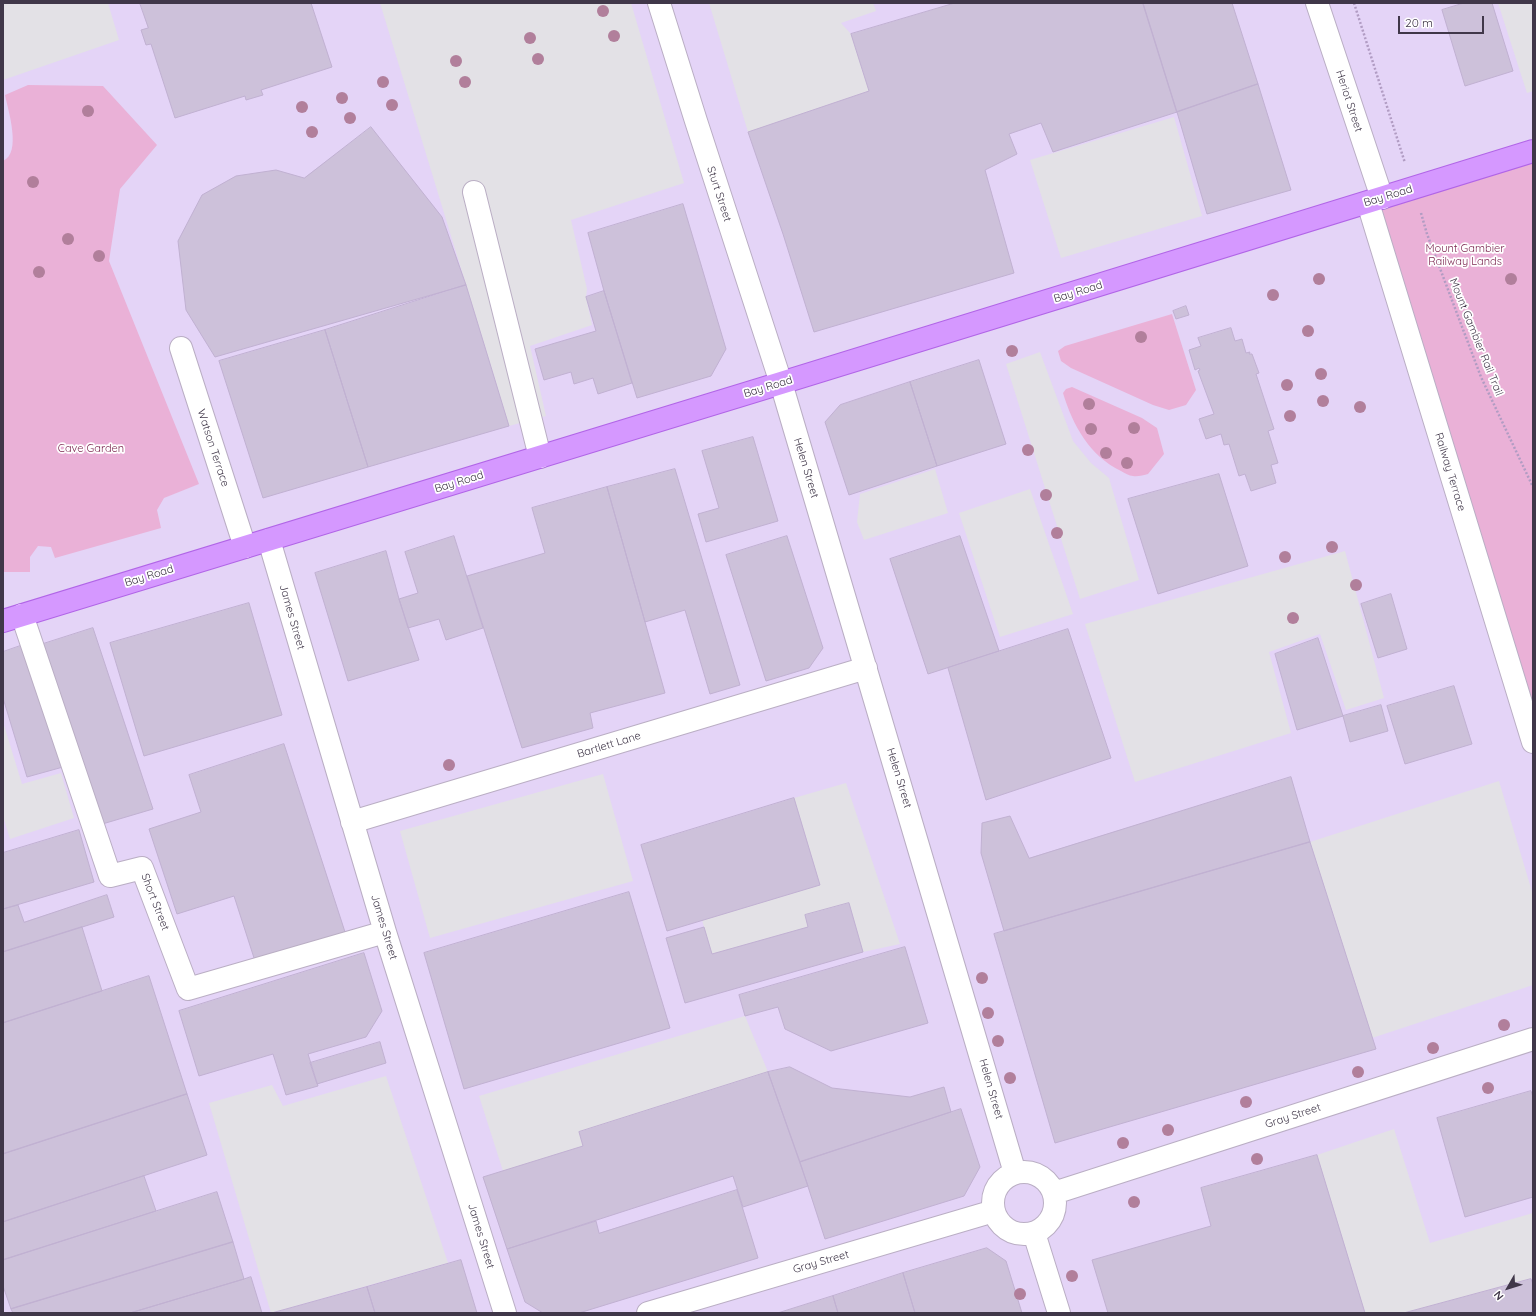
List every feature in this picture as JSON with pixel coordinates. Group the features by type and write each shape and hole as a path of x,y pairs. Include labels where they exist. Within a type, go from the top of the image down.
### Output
{"main road":[{"name":"Bay Road","path":"13,618 1533,151"}],"street":[{"name":"Sturt Street","path":"660,3 698,128 781,383"},
{"name":"Heriot Street","path":"1317,3 1375,200"},
{"path":"474,192 540,457"},
{"name":"Railway Terrace","path":"1375,200 1533,742"},
{"name":"Watson Terrace","path":"181,348 245,547"},
{"name":"Helen Street","path":"781,383 1015,1173"},
{"name":"James Street","path":"269,540 385,932 505,1313"},
{"name":"Short Street","path":"13,618 110,876 142,868 188,989 385,932"},
{"name":"Bartlett Lane","path":"352,822 866,668"},
{"name":"Gray Street","path":"1054,1193 1533,1040"},
{"path":"1015,1173 1034,1173 1043,1178 1049,1184 1054,1193 1056,1203 1050,1221 1043,1228 1034,1233 1014,1233 1005,1228 998,1221 994,1211 993,1202 995,1192 1000,1183 1015,1173"},
{"name":"Gray Street","path":"648,1313 994,1211"},
{"path":"1034,1233 1059,1313"}],"path":[{"name":"Mount Gambier Rail Trail","path":"1354,3 1427,234 1481,377 1533,487"}],"shaded area":[{"path":"3,3 1533,3 1533,1313 3,1313"},
{"path":"3,3 108,3 119,40 3,80"},
{"path":"380,3 631,3 684,183 571,220 587,289 586,297 592,325 530,346 546,416 509,426"},
{"path":"709,3 873,3 876,11 841,23 851,34 869,91 748,132"},
{"path":"1498,3 1533,3 1533,91 1527,93"},
{"path":"1174,117 1202,216 1061,258 1030,160"},
{"path":"1040,352 1073,441 1091,463 1109,478 1139,580 1080,599 1006,364"},
{"path":"935,469 948,513 864,540 857,522 860,494"},
{"path":"1030,489 1073,614 1000,637 959,513"},
{"path":"1345,551 1384,698 1346,710 1320,634 1269,652 1291,733 1135,782 1085,624"},
{"path":"3,722 22,784 61,773 74,818 10,839 3,816"},
{"path":"603,774 633,881 430,938 400,831"},
{"path":"1499,781 1533,895 1533,985 1372,1038 1310,842"},
{"path":"846,783 900,944 863,952 849,903 806,915 808,927 712,954 702,920 820,885 794,798"},
{"path":"745,1016 768,1072 579,1132 583,1146 503,1171 479,1096"},
{"path":"386,1076 448,1263 271,1313 209,1103 272,1085 283,1106"},
{"path":"1394,1129 1430,1243 1533,1213 1533,1278 1404,1313 1365,1313 1317,1155"}],"green space":[{"name":"Cave Garden","path":"28,85 103,86 157,145 120,189 109,261 199,484 164,498 157,510 161,528 55,558 51,547 38,546 30,557 30,572 4,572 3,161 9,156 13,141 11,120 5,95"},
{"name":"Mount Gambier Railway Lands","path":"1533,162 1533,705 1380,210"},
{"path":"1172,314 1196,390 1186,405 1169,410 1153,405 1071,368 1061,361 1058,351 1065,346"},
{"path":"1072,387 1142,418 1157,428 1164,454 1148,474 1136,476 1128,475 1110,465 1100,457 1084,439 1072,417 1063,393 1066,389"}],"building":[{"path":"140,3 311,3 332,67 261,90 263,95 246,100 245,96 175,118 151,44 146,45 141,30 148,28"},
{"path":"955,3 1143,3 1177,112 1053,152 1041,123 1009,134 1017,154 985,170 1014,273 814,332 783,234 748,132 869,91 851,34"},
{"path":"1143,3 1232,3 1258,84 1177,112"},
{"path":"1464,3 1492,3 1513,71 1465,86 1442,10"},
{"path":"1258,84 1291,190 1207,214 1177,112"},
{"path":"371,127 442,217 466,285 215,357 186,310 178,241 202,195 236,176 276,170 304,178"},
{"path":"683,204 726,349 711,376 637,398 588,233"},
{"path":"466,285 509,426 368,467 325,330"},
{"path":"604,291 632,383 598,394 593,378 574,384 571,372 544,380 535,349 596,331 586,297"},
{"path":"1186,306 1189,315 1176,319 1173,311"},
{"path":"1231,328 1235,341 1242,339 1246,353 1250,352 1249,354 1252,354 1259,373 1256,374 1274,429 1268,431 1278,463 1271,465 1276,483 1251,491 1245,474 1239,476 1229,444 1224,445 1221,434 1206,439 1199,419 1214,414 1198,371 1200,370 1199,368 1195,370 1189,350 1201,346 1198,338"},
{"path":"325,330 368,467 263,498 219,361"},
{"path":"979,360 1006,444 937,466 910,382"},
{"path":"910,382 937,466 849,495 825,422 840,405"},
{"path":"753,437 778,521 706,542 698,514 719,508 702,451"},
{"path":"675,469 740,685 710,694 685,610 645,622 607,487"},
{"path":"1219,474 1248,566 1158,594 1128,499"},
{"path":"607,487 665,693 590,713 593,728 522,748 467,576 545,553 532,508"},
{"path":"454,536 483,628 446,640 439,619 408,628 399,599 418,593 405,552"},
{"path":"787,536 823,648 809,668 766,681 726,555"},
{"path":"960,536 999,651 928,674 890,559"},
{"path":"386,551 399,599 419,660 348,681 315,573"},
{"path":"1391,594 1407,649 1378,658 1361,604"},
{"path":"249,603 282,715 144,756 110,643"},
{"path":"93,628 153,809 99,825 40,645"},
{"path":"1068,629 1111,758 986,800 948,668"},
{"path":"1318,638 1343,716 1297,730 1275,654"},
{"path":"26,644 63,767 27,777 3,698 3,652"},
{"path":"1454,686 1472,744 1405,764 1387,706"},
{"path":"1381,705 1388,731 1350,742 1343,716"},
{"path":"284,744 345,932 255,961 234,896 177,914 149,829 201,812 189,775"},
{"path":"1291,777 1310,842 1004,931 981,853 982,823 1010,816 1029,858"},
{"path":"794,798 820,885 667,931 641,845"},
{"path":"79,830 94,882 3,909 3,853"},
{"path":"1310,842 1376,1049 1055,1143 994,934"},
{"path":"629,892 670,1028 464,1089 424,953"},
{"path":"107,895 114,917 3,952 3,909 18,905 24,922"},
{"path":"849,903 863,952 685,1003 666,938 704,927 712,954 808,927 805,915"},
{"path":"82,927 102,991 3,1023 3,952"},
{"path":"905,947 928,1023 831,1051 785,1029 778,1007 745,1016 739,995"},
{"path":"364,953 382,1011 366,1037 308,1054 318,1086 286,1095 273,1054 199,1076 179,1011"},
{"path":"149,976 187,1094 3,1154 3,1023"},
{"path":"380,1042 386,1063 317,1084 310,1063"},
{"path":"790,1067 832,1088 910,1097 944,1087 951,1112 800,1162 768,1072"},
{"path":"768,1072 808,1186 743,1207 733,1176 507,1249 483,1177 583,1146 579,1132"},
{"path":"1531,1091 1533,1097 1533,1197 1465,1217 1437,1118"},
{"path":"187,1094 207,1155 3,1222 3,1154"},
{"path":"961,1109 980,1167 964,1196 825,1239 800,1162"},
{"path":"1317,1155 1365,1313 1108,1313 1092,1260 1211,1226 1201,1188"},
{"path":"144,1176 156,1211 3,1260 3,1222"},
{"path":"737,1190 758,1258 579,1313 543,1313 525,1302 507,1249 596,1221 599,1233"},
{"path":"217,1192 233,1242 11,1309 3,1286 3,1260"},
{"path":"233,1242 244,1279 130,1313 13,1313 11,1309"},
{"path":"987,1248 1006,1261 1022,1313 915,1313 903,1273"},
{"path":"461,1260 477,1313 375,1313 367,1287"},
{"path":"903,1273 915,1313 838,1313 833,1296"},
{"path":"251,1277 262,1313 130,1313 244,1279"},
{"path":"1531,1279 1533,1284 1533,1313 1404,1313"},
{"path":"367,1287 375,1313 272,1313"},
{"path":"833,1296 838,1313 778,1313"}]}
